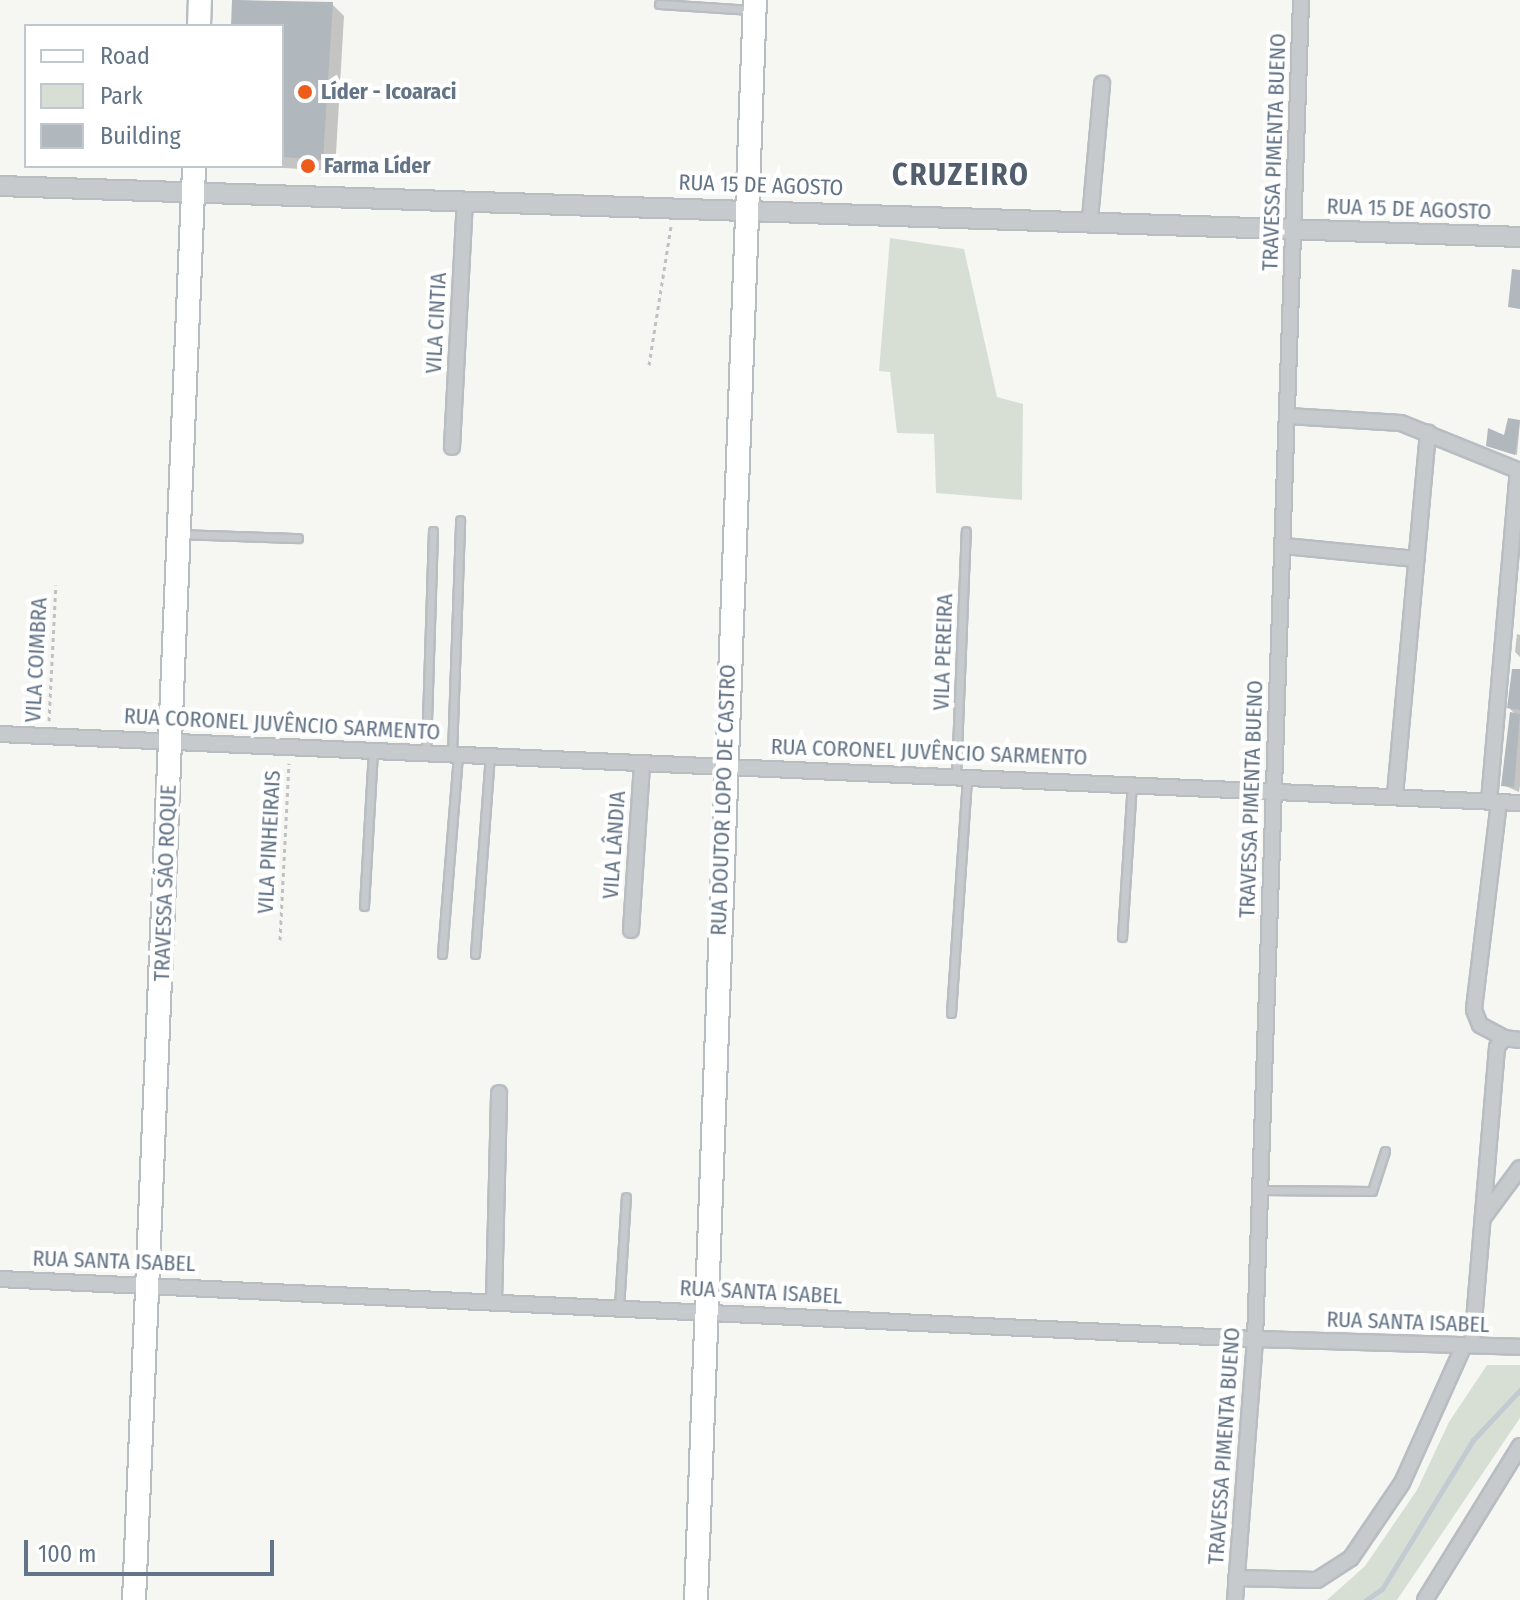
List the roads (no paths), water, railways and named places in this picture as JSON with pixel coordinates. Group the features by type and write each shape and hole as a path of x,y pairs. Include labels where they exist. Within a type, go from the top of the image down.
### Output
{"main road":[{"path":"199,24 200,0"},
{"name":"RUA DOUTOR LOPO DE CASTRO","path":"696,1600 723,766 755,5"},
{"name":"TRAVESSA SÃO ROQUE","path":"134,1600 194,168"}],"street":[{"name":"TRAVESSA PIMENTA BUENO","path":"1235,1600 1255,1339 1301,0"},
{"path":"1090,219 1102,84"},
{"name":"RUA 15 DE AGOSTO","path":"0,186 1090,219 1520,237"},
{"name":"VILA CINTIA","path":"452,447 465,201"},
{"path":"1288,416 1386,421 1428,433 1519,470 1494,801 1474,1010 1480,1025 1504,1038 1520,1040"},
{"path":"1395,795 1428,433"},
{"path":"1284,546 1416,559"},
{"name":"RUA CORONEL JUVÊNCIO SARMENTO","path":"0,734 1273,788 1520,803"},
{"name":"VILA LÂNDIA","path":"631,930 642,763"},
{"path":"1236,1578 1317,1580 1351,1558 1402,1483 1468,1345 1495,1055 1504,1038"},
{"path":"494,1301 499,1093"},
{"path":"1482,1218 1520,1168"},
{"name":"RUA SANTA ISABEL","path":"0,1279 1255,1339 1520,1347"},
{"path":"1425,1600 1520,1446"}],"lane":[{"path":"659,4 755,5"},
{"path":"442,954 455,754 460,520"},
{"path":"426,753 433,531"},
{"name":"VILA PEREIRA","path":"951,1013 962,775 966,531"},
{"path":"179,534 298,538"},
{"path":"364,906 373,751"},
{"path":"475,954 490,756"},
{"path":"1122,937 1133,782"},
{"path":"1260,1190 1372,1191 1385,1151"},
{"path":"619,1307 626,1197"}],"waterway":[{"path":"1366,1600 1382,1589 1473,1440 1520,1390"}],"place":[{"name":"Líder - Icoaraci","path":"305,92"},
{"name":"Farma Líder","path":"308,166"}],"district":[{"name":"CRUZEIRO","path":"961,175"}]}
